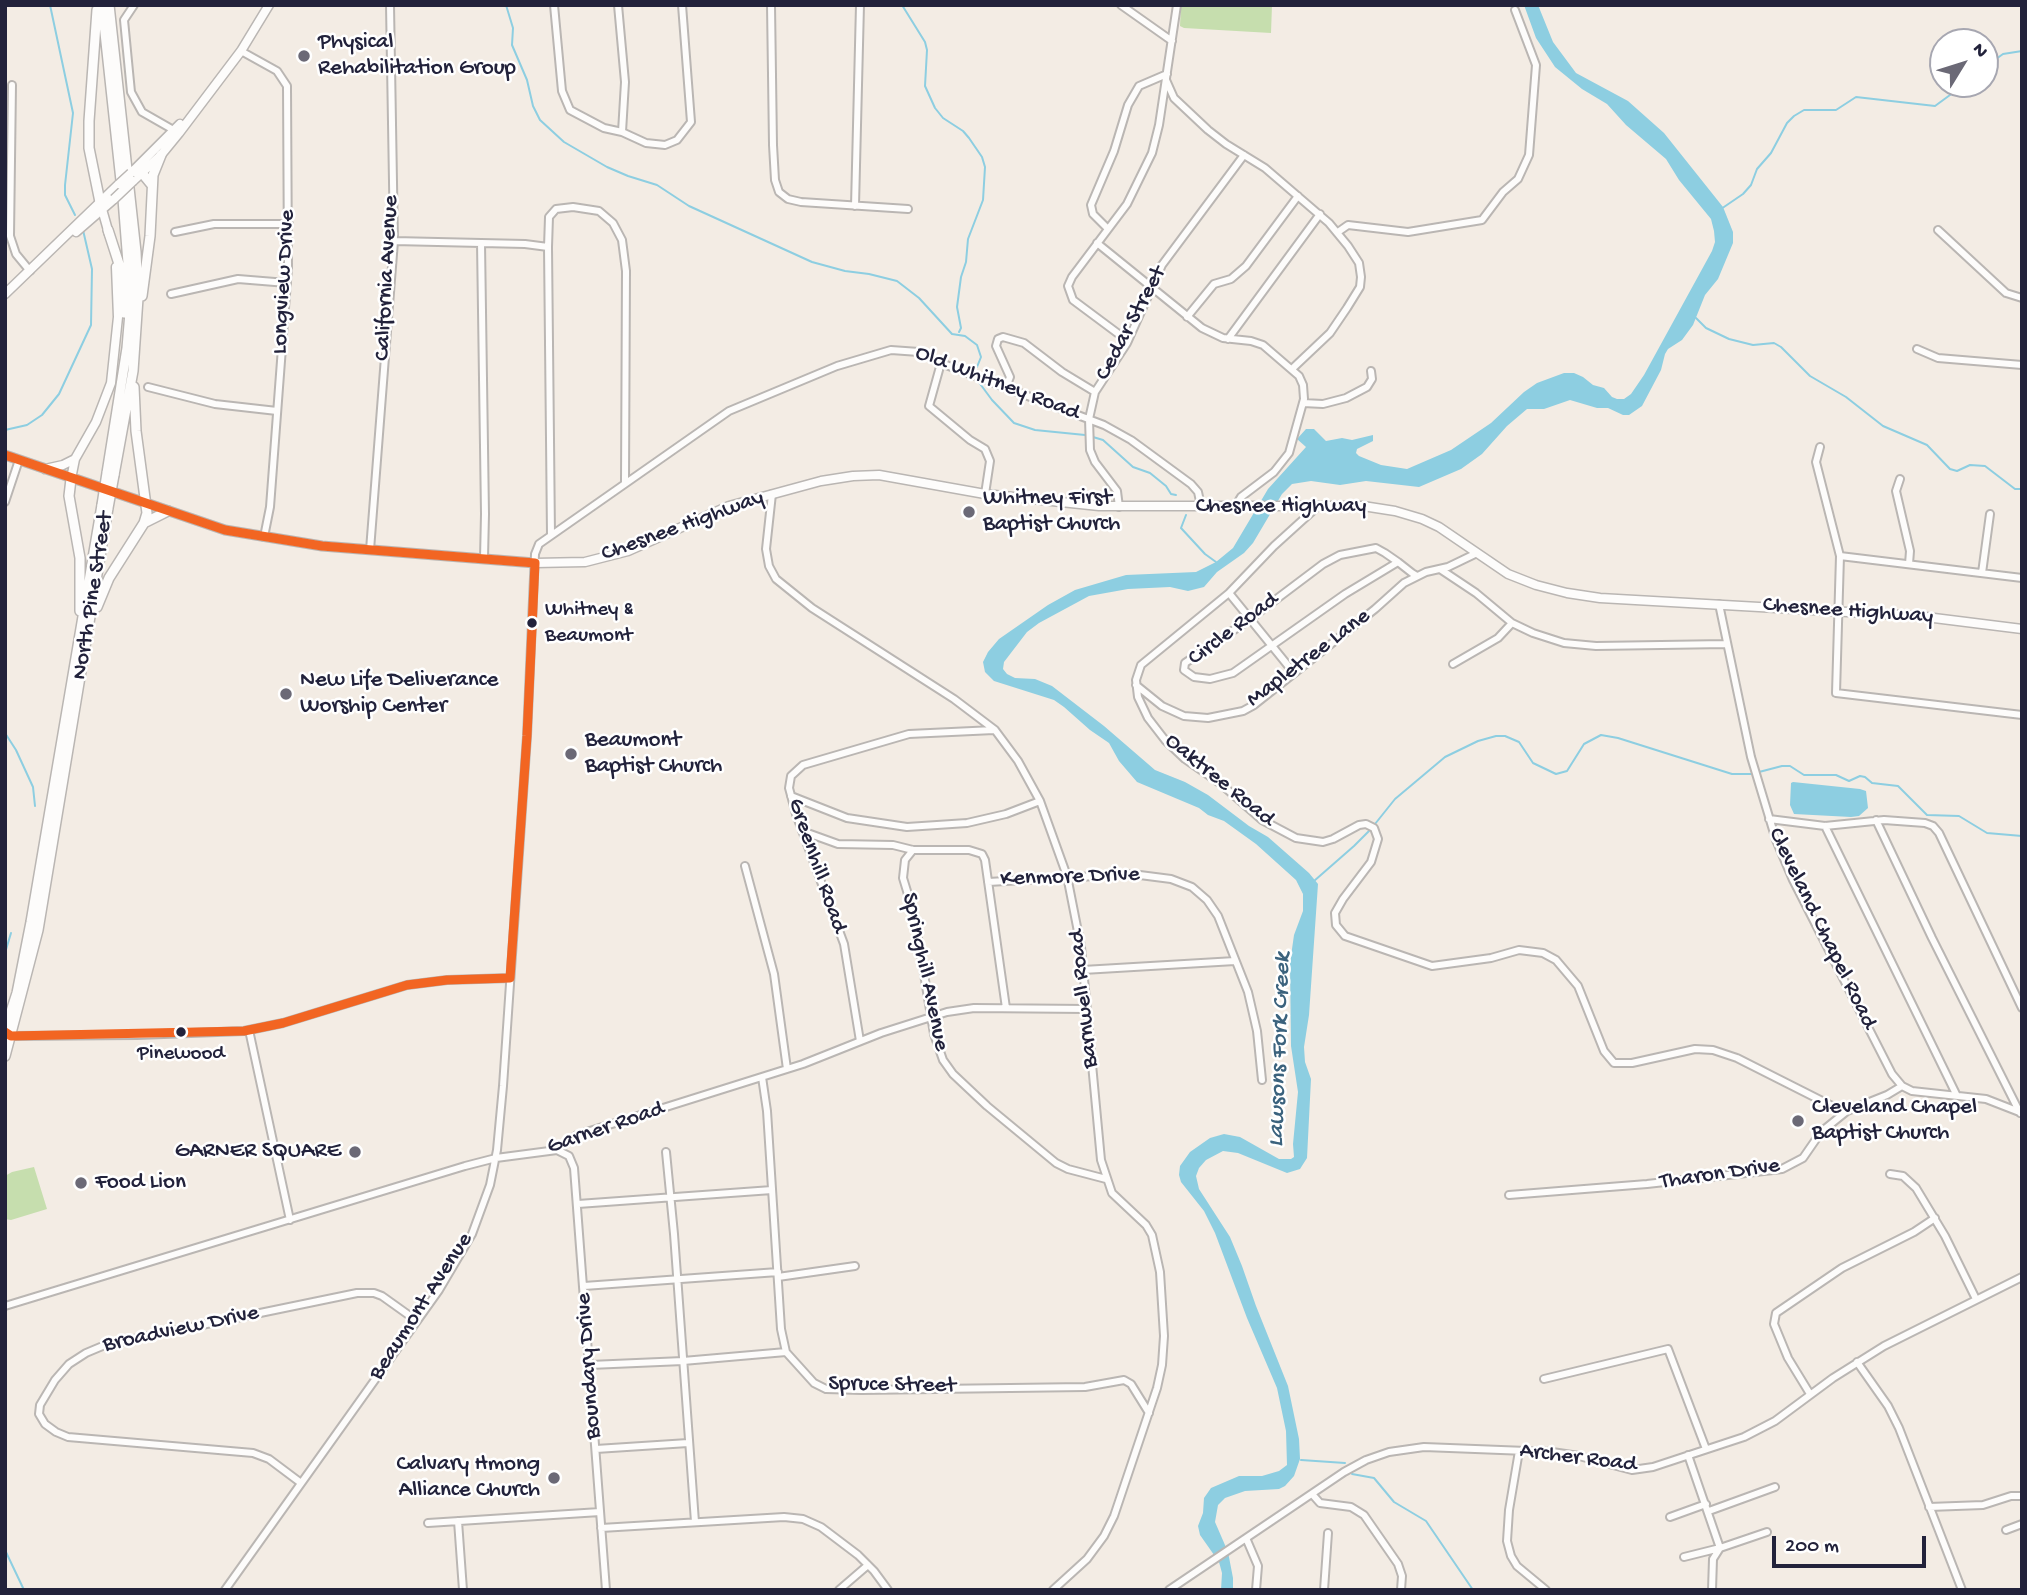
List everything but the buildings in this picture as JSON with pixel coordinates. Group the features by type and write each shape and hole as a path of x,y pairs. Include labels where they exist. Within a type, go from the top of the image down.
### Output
{"highway":[{"path":"99,5 89,135 93,177 101,206"},
{"name":"North Pine Street","path":"99,5 130,274 127,339 111,474"},
{"name":"North Pine Street","path":"5,1056 7,1034 38,930 105,507 133,371 138,322 136,252 109,5"},
{"path":"138,322 146,271 154,168 160,155"},
{"path":"135,174 152,186"},
{"path":"107,227 122,279 127,339"},
{"path":"82,645 109,578 144,523 147,513 136,431 133,371"},
{"path":"72,479 69,496 81,575 82,645"},
{"path":"144,523 168,511"}],"main road":[{"path":"5,294 135,174 177,131 241,51 269,5"},
{"path":"135,174 160,155 177,131"},
{"path":"54,249 90,222 101,206"},
{"path":"72,479 75,460 108,396 114,368 117,282 101,206"},
{"path":"90,222 107,227"},
{"name":"Chesnee Highway","path":"5,455 225,530 314,545 535,563 585,562 628,551 729,506 821,481 864,475 985,494 1119,507 1363,506 1395,511 1438,527 1508,574 1567,593 1918,616 2022,629"},
{"path":"44,470 75,460"}],"street":[{"path":"134,5 124,20 125,49 134,100 147,116 177,131"},
{"name":"California Avenue","path":"370,550 394,241 390,5"},
{"path":"554,5 562,91 570,110 604,128 622,132 646,143 665,145 677,140 691,122 682,5"},
{"path":"618,5 625,82 622,132"},
{"path":"771,5 776,186 783,196 795,201 908,209"},
{"path":"855,206 860,5"},
{"path":"1121,5 1172,41"},
{"path":"1128,341 1073,300 1068,286 1072,276 1135,189 1152,153 1159,125 1177,5"},
{"path":"1338,232 1348,225 1408,232 1482,220 1495,200 1518,178 1529,155 1536,65 1515,10"},
{"name":"Longview Drive","path":"241,51 277,71 287,86 287,283 270,507 264,537"},
{"path":"1166,77 1174,98 1193,117 1226,144 1265,168 1320,215 1338,232 1359,263 1360,287 1330,333 1293,368"},
{"path":"1108,229 1093,214 1091,205 1111,158 1128,104 1139,86 1166,77"},
{"path":"12,85 10,236 16,254 30,271"},
{"name":"Cedar Street","path":"1119,507 1115,487 1092,456 1089,419 1095,392 1128,341 1162,265 1244,156"},
{"path":"1186,317 1214,284 1231,279 1246,266 1298,196"},
{"path":"551,535 548,247 549,217 553,211 573,207 599,211 613,223 622,240 626,271 625,482"},
{"path":"1228,339 1320,215"},
{"path":"175,232 214,224 289,224"},
{"path":"1938,230 2006,293 2022,298"},
{"path":"394,241 525,244 548,247"},
{"path":"481,243 484,558"},
{"path":"1097,243 1186,317 1211,334 1263,345 1293,368 1303,385 1303,403 1292,446 1285,460 1236,505"},
{"path":"172,294 238,279 287,283"},
{"path":"1006,387 1010,377 996,346 997,341 1003,337 1024,343 1062,372 1095,392"},
{"name":"Old Whitney Road","path":"535,563 538,544 729,411 837,366 901,349 919,352 941,363 1089,419 1131,440 1191,484 1198,492 1201,506"},
{"path":"1917,349 1938,358 2022,365"},
{"path":"941,363 929,406 970,440 984,447 990,461 985,494"},
{"path":"1303,403 1323,404 1346,398 1367,387 1372,379 1371,371"},
{"path":"148,387 215,404 277,411"},
{"path":"1820,447 1816,462 1840,556 1836,693 2022,715"},
{"path":"5,502 19,460"},
{"path":"1900,478 1896,491 1910,551 1909,564"},
{"name":"Barnwell Road","path":"772,494 766,549 769,566 776,579 812,608 954,699 995,730 1018,761 1040,801 1068,876 1078,922 1099,1150 1106,1179 1117,1200 1146,1225 1155,1244 1162,1293 1164,1353 1149,1413 1114,1516 1104,1536 1079,1569 1054,1590"},
{"path":"1136,685 1138,670 1144,661 1229,593 1312,507"},
{"path":"1982,573 1990,514"},
{"name":"Circle Road","path":"1398,562 1345,594 1226,676 1202,679 1185,672 1185,663 1250,619 1323,564 1340,555 1376,548 1398,562 1417,576"},
{"name":"Mapletree Lane","path":"1136,685 1172,712 1184,716 1208,718 1231,714 1254,705 1404,583 1477,553"},
{"path":"1840,556 2022,578"},
{"name":"Beaumont Avenue","path":"225,1590 449,1275 472,1234 483,1207 496,1158 527,736 535,563"},
{"path":"1440,569 1467,586 1512,623 1548,638 1580,646 1726,645"},
{"path":"1229,593 1294,673"},
{"name":"Cleveland Chapel Road","path":"1719,604 1751,757 1769,819 1799,891 1886,1064 1902,1086"},
{"path":"1454,664 1498,638 1512,623"},
{"name":"Oaktree Road","path":"1136,685 1148,718 1173,749 1274,827 1296,838 1323,842 1359,825 1366,824 1374,828 1378,839 1371,862 1335,913 1336,925 1345,936 1432,966 1491,958 1519,950 1543,953 1556,960 1577,986 1604,1051 1614,1063 1632,1063 1695,1049 1713,1050 1737,1058 1838,1109 1847,1111"},
{"name":"Greenhill Road","path":"860,1041 844,944 802,831 791,796 790,781 795,771 814,761 909,734 995,730"},
{"path":"791,796 847,818 907,827 967,823 1006,814 1040,801"},
{"path":"1769,819 1825,826 1876,820 1925,822 1937,829 2022,1008"},
{"path":"1876,820 1907,888 2021,1113"},
{"path":"1825,826 1956,1096"},
{"path":"802,831 838,844 893,845 913,850 958,849 979,852 984,857 1006,1008"},
{"name":"Springhill Avenue","path":"913,850 903,866 903,878 914,914 939,1051 947,1067 1003,1121 1056,1163 1106,1179"},
{"path":"745,866 774,974 788,1069"},
{"name":"Kenmore Drive","path":"988,882 1145,874 1184,882 1213,908 1235,961 1253,1012 1262,1080"},
{"path":"1083,970 1235,961"},
{"path":"7,1034 137,1035 248,1030 283,1023 407,985 447,980 510,978"},
{"name":"Garner Road","path":"5,1306 464,1166 496,1158 557,1150 578,1135 788,1069 932,1016 974,1008 1087,1009"},
{"path":"248,1030 289,1220"},
{"path":"590,1365 683,1361 786,1352 781,1329 762,1077"},
{"path":"1902,1086 1918,1093 1986,1099 2021,1113"},
{"name":"Tharon Drive","path":"1509,1195 1772,1172 1799,1161 1821,1132 1847,1111 1902,1086"},
{"path":"2012,1097 2022,1095"},
{"name":"Boundary Drive","path":"557,1150 569,1156 573,1164 578,1204 606,1590"},
{"path":"666,1153 695,1522"},
{"path":"1890,1174 1903,1176 1916,1188 1935,1218 1976,1299"},
{"path":"578,1204 772,1190"},
{"path":"1810,1394 1793,1367 1774,1324 1776,1313 1834,1273 1935,1218"},
{"path":"584,1286 677,1278 778,1274 855,1266"},
{"name":"Archer Road","path":"1169,1590 1355,1465 1377,1456 1424,1447 1567,1453 1632,1470 1653,1467 1765,1427 1857,1362 1899,1337 2022,1277"},
{"name":"Broadview Drive","path":"301,1483 269,1459 253,1452 68,1437 45,1424 39,1415 40,1405 55,1380 69,1364 105,1345 365,1292 382,1296 417,1321"},
{"path":"1544,1379 1665,1349 1670,1351 1706,1449"},
{"name":"Spruce Street","path":"786,1352 814,1382 826,1389 1074,1387 1124,1380 1131,1384 1149,1413"},
{"path":"1857,1362 1896,1420 1962,1590"},
{"path":"596,1449 688,1443"},
{"path":"1519,1451 1509,1510 1507,1541 1517,1566 1546,1590"},
{"path":"1688,1455 1720,1548"},
{"path":"1670,1517 1775,1488"},
{"path":"1312,1494 1320,1503 1351,1507 1364,1515 1398,1564 1402,1576 1401,1590"},
{"path":"1929,1507 1983,1505 2011,1496 2022,1496"},
{"path":"428,1523 600,1512"},
{"path":"601,1528 784,1517 803,1519 821,1527 868,1564 888,1590"},
{"path":"457,1521 463,1590"},
{"path":"2006,1530 2022,1524"},
{"path":"1684,1557 1767,1532"},
{"path":"1324,1590 1328,1533"},
{"path":"1246,1538 1258,1566 1256,1590"},
{"path":"1712,1590 1713,1559 1720,1548"},
{"path":"839,1590 868,1564"}],"green space":[{"path":"1181,5 1272,5 1271,33 1184,28 1180,26"},
{"path":"34,1167 47,1209 11,1220 5,1219 5,1176"}],"water":[{"path":"1524,5 1538,5 1553,42 1576,73 1628,101 1664,133 1723,207 1733,232 1733,243 1718,279 1705,295 1693,325 1682,340 1665,354 1661,370 1642,406 1629,415 1570,400 1544,409 1527,409 1507,426 1482,454 1461,469 1419,487 1366,481 1340,485 1311,481 1292,484 1282,494 1253,543 1244,553 1217,572 1204,587 1188,591 1170,587 1128,589 1089,596 1027,632 1004,662 1003,669 1007,674 1015,678 1035,679 1052,686 1155,770 1208,795 1268,837 1318,884 1309,1015 1304,1047 1305,1062 1311,1079 1307,1158 1300,1169 1287,1173 1238,1153 1223,1151 1206,1160 1196,1176 1199,1189 1230,1237 1242,1266 1288,1386 1299,1439 1300,1459 1294,1476 1285,1486 1279,1489 1245,1491 1225,1498 1218,1505 1215,1522 1228,1552 1233,1578 1233,1590 1221,1590 1222,1573 1219,1562 1200,1535 1198,1526 1203,1513 1204,1498 1211,1488 1239,1476 1262,1476 1279,1471 1287,1465 1286,1431 1277,1388 1215,1233 1204,1211 1181,1182 1180,1166 1190,1152 1210,1138 1224,1134 1240,1137 1279,1159 1294,1157 1298,1092 1291,1046 1290,963 1294,935 1303,911 1303,894 1296,880 1256,844 1224,821 1137,782 1119,761 1109,743 1064,707 1054,700 994,681 985,672 983,662 999,639 1075,590 1126,575 1196,572 1216,562 1233,548 1268,489 1306,447 1297,439 1306,429 1314,429 1326,441 1342,438 1352,440 1373,435 1373,441 1357,449 1359,456 1381,465 1407,469 1451,450 1491,423 1537,383 1564,373 1583,377 1593,385 1604,388 1617,399 1624,399 1631,394 1712,251 1715,242 1711,219 1679,180 1666,159 1626,125 1607,104 1582,89 1555,67 1536,38"},
{"path":"1793,782 1866,791 1868,808 1859,816 1851,817 1794,814 1790,805"}],"waterway":[{"path":"50,5 73,113 65,195 75,215"},
{"path":"506,5 513,28 512,45 527,80 533,106 540,120 564,142 607,167 657,185 689,206 812,262 897,281 919,298 952,334 965,336 977,345 981,357 977,367"},
{"path":"902,5 925,42 925,86 935,108 943,118 969,138 982,157 985,167 983,200 968,239 966,262 961,277 957,307 961,328 959,332"},
{"path":"1999,57 2022,51"},
{"path":"1721,209 1751,185 1757,169 1771,153 1787,123 1804,110 1836,110 1856,97 1935,106 1946,98"},
{"path":"5,430 27,425 42,415 59,394 91,325 92,269 83,230"},
{"path":"1696,318 1706,328 1729,339 1753,345 1774,343 1781,347 1810,376 1846,397 1883,426 1927,445 1950,469 1957,471 1970,465 1985,466 2015,489 2022,489"},
{"path":"978,381 1014,423 1035,430 1085,435"},
{"path":"1093,437 1103,440 1133,467 1150,473 1166,486 1171,494 1176,495"},
{"path":"1186,515 1181,528 1216,562"},
{"path":"5,733 33,787 35,806"},
{"path":"1375,824 1395,799 1445,757 1478,741 1496,736 1505,736 1519,742 1533,763 1556,774 1567,771 1584,744 1601,735 1732,774 1751,774"},
{"path":"1759,772 1790,766 1804,775 1836,775 1849,781 1860,776 1865,777 1872,783 1898,786 1927,815 1959,816 1987,833 2022,836"},
{"path":"1314,881 1370,830"},
{"path":"5,953 11,933"},
{"path":"1301,1460 1345,1463"},
{"path":"1352,1474 1374,1478 1394,1502 1426,1521 1473,1590"},
{"path":"5,1550 24,1590"}],"transit line":[{"path":"5,455 225,530 322,546 535,563 527,736 510,978 447,980 407,985 283,1023 244,1031 11,1036 5,1032"}],"place":[{"name":"Physical Rehabilitation Group","path":"304,56"},
{"name":"Whitney First Baptist Church","path":"969,512"},
{"name":"Whitney & Beaumont","path":"532,623"},
{"name":"New Life Deliverance Worship Center","path":"286,694"},
{"name":"Beaumont Baptist Church","path":"571,754"},
{"name":"Pinewood","path":"181,1032"},
{"name":"Cleveland Chapel Baptist Church","path":"1798,1121"},
{"name":"GARNER SQUARE","path":"355,1152"},
{"name":"Food Lion","path":"81,1183"},
{"name":"Calvary Hmong Alliance Church","path":"554,1478"}],"water label":[{"name":"Lawsons Fork Creek","path":"1281,1050"}]}
